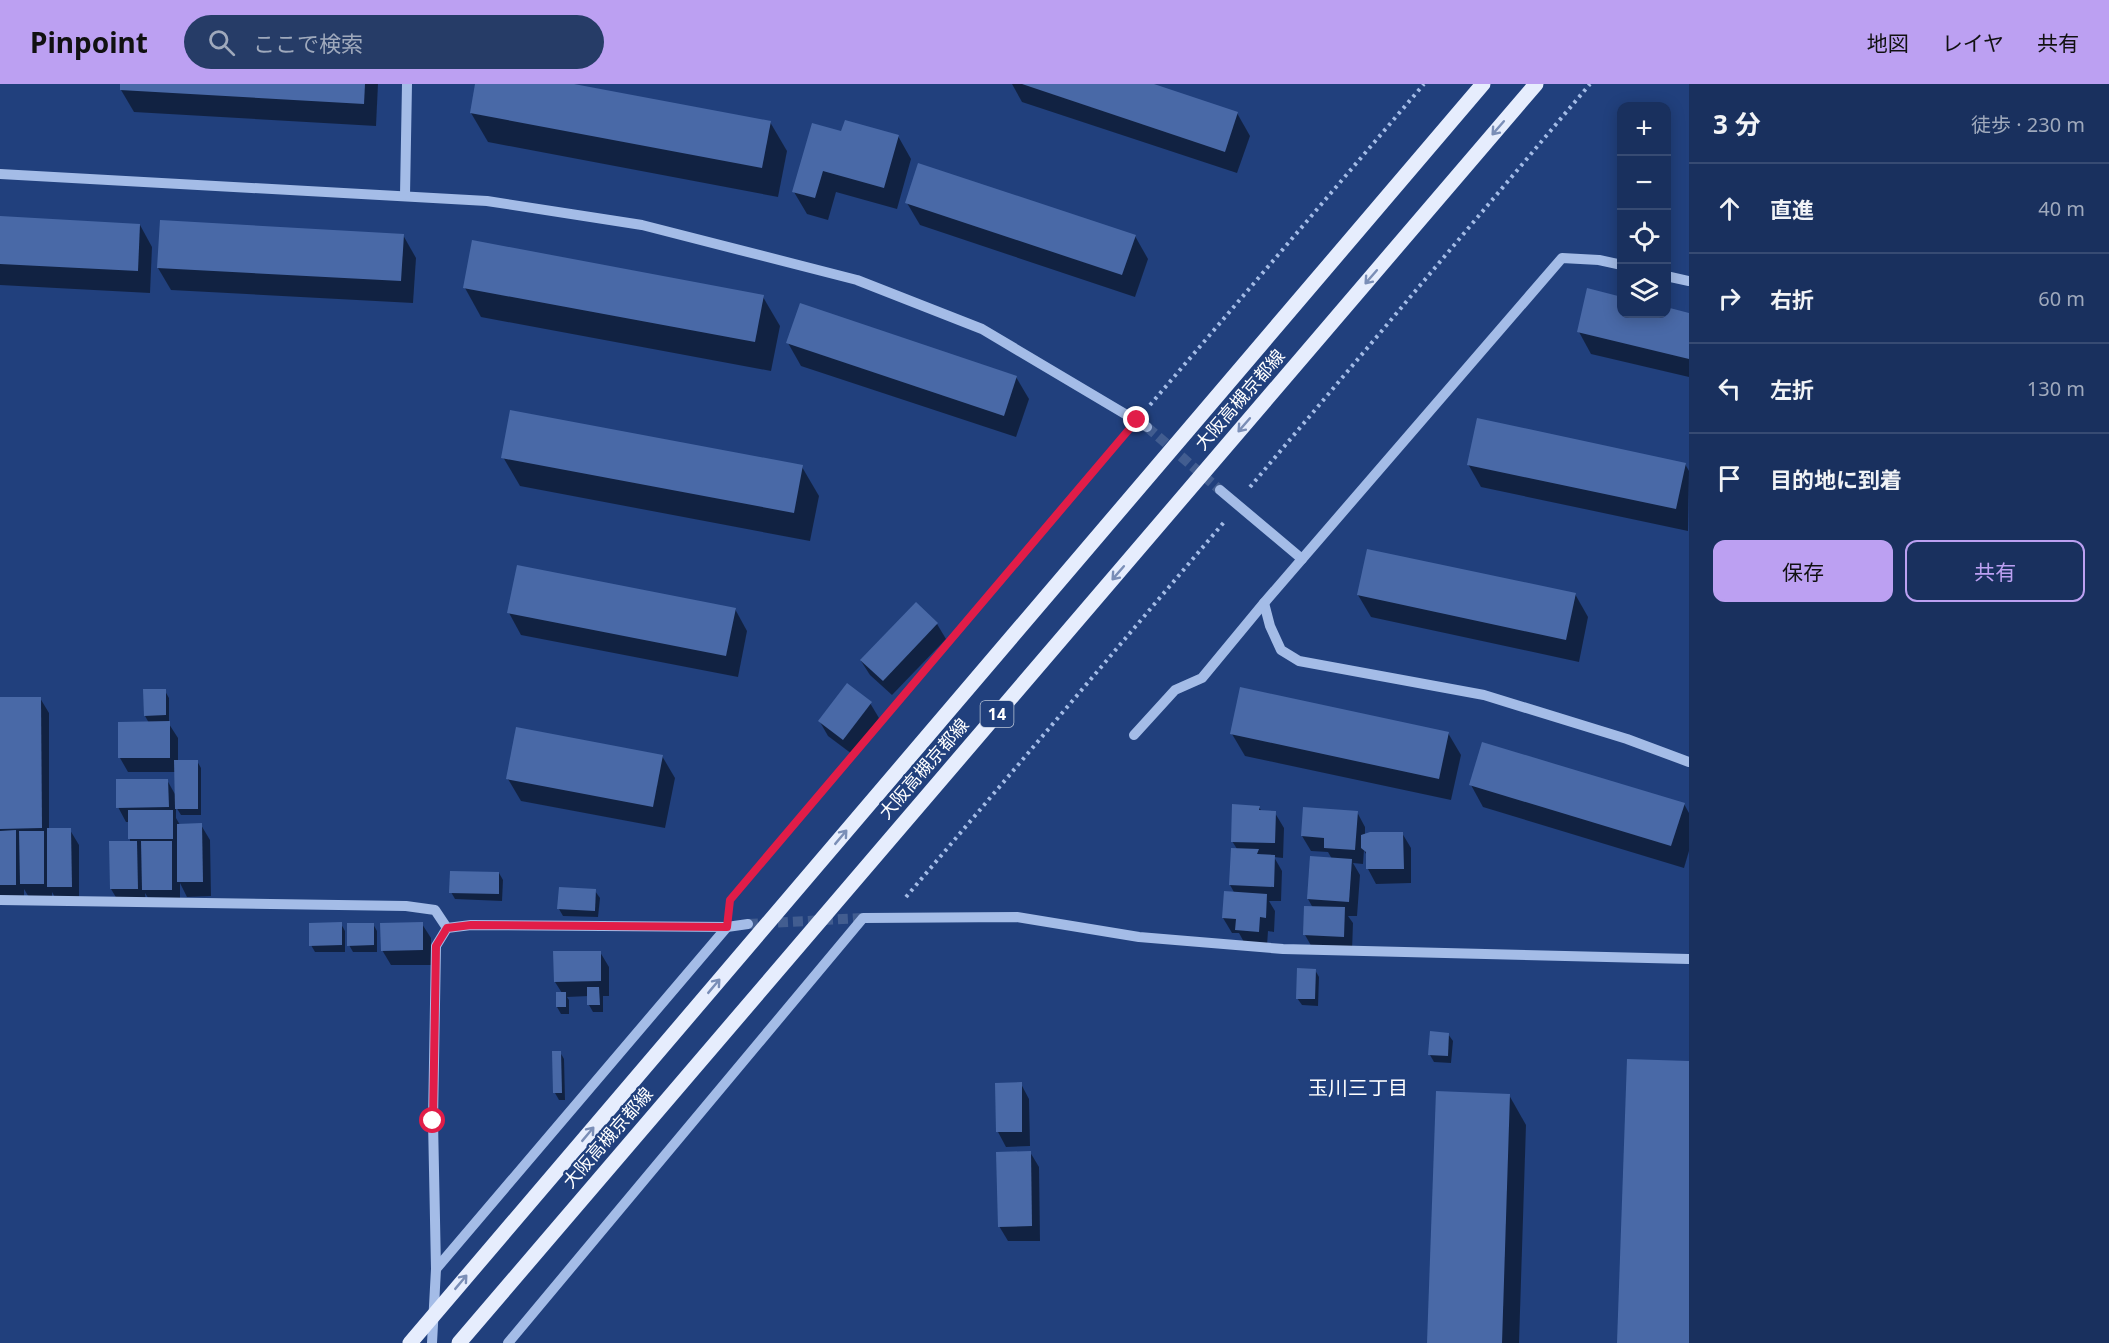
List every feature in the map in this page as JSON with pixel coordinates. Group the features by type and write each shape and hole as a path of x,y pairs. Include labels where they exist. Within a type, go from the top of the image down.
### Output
{"main road":[{"name":"大阪高槻京都線","path":"410,1343 1483,84"},
{"name":"大阪高槻京都線","path":"459,1343 1536,84"}],"street":[{"path":"405,195 406,84"},
{"path":"0,174 487,201 642,225 857,280 982,329 1137,420 1146,428"},
{"path":"1134,735 1174,690 1202,678 1562,258 1599,260 1617,264"},
{"path":"1671,277 1689,281"},
{"path":"1220,489 1302,559"},
{"path":"1264,603 1270,627 1281,650 1299,661 1484,695 1627,739 1689,762"},
{"path":"0,900 406,906 435,910 447,928"},
{"path":"508,1343 863,918 1017,917 1139,937 1284,949 1689,959"},
{"path":"447,928 471,925 727,927 748,924"},
{"path":"436,1269 727,927"},
{"path":"432,1343 436,1269 433,1121 436,946 447,928"}],"path":[{"path":"727,927 730,900 1424,84"},
{"path":"1236,504 1590,84"}],"building":[{"path":"120,84 365,84 364,104 120,90"},
{"path":"475,84 574,84 771,121 762,168 470,113"},
{"path":"1022,84 1154,84 1238,112 1225,152"},
{"path":"845,120 899,135 884,188 823,171 815,198 792,192 812,123 841,131"},
{"path":"918,163 1136,235 1122,275 905,203"},
{"path":"0,216 140,224 138,271 0,264"},
{"path":"160,220 404,234 401,281 157,268"},
{"path":"472,240 764,295 755,342 463,288"},
{"path":"1587,288 1617,296 1617,318 1671,318 1671,308 1689,313 1689,359 1577,332"},
{"path":"800,303 1017,376 1004,416 786,343"},
{"path":"510,410 803,465 794,513 501,458"},
{"path":"1477,418 1686,463 1676,509 1467,465"},
{"path":"1367,549 1576,593 1566,640 1357,595"},
{"path":"517,565 736,608 726,656 507,613"},
{"path":"916,602 938,623 883,681 860,660"},
{"path":"847,683 872,702 843,740 818,721"},
{"path":"1240,687 1449,732 1439,779 1230,734"},
{"path":"143,689 166,689 166,715 144,716"},
{"path":"0,697 41,697 42,828 0,829"},
{"path":"170,721 170,758 118,758 118,722"},
{"path":"516,727 663,755 653,807 506,779"},
{"path":"1482,742 1685,803 1671,846 1469,785"},
{"path":"174,760 198,760 198,809 175,809"},
{"path":"116,779 168,779 169,807 116,808"},
{"path":"1232,804 1260,806 1259,810 1276,811 1275,843 1231,842"},
{"path":"1303,807 1358,811 1355,850 1324,848 1324,838 1301,836"},
{"path":"128,810 173,810 173,839 128,839"},
{"path":"202,823 203,882 177,882 177,824"},
{"path":"47,828 71,828 72,887 47,887"},
{"path":"16,830 16,885 0,885 0,831"},
{"path":"19,831 44,831 44,884 20,884"},
{"path":"1370,832 1403,832 1404,869 1366,869 1366,852 1361,848 1361,835"},
{"path":"109,841 137,841 138,889 110,889"},
{"path":"141,841 172,841 172,890 142,890"},
{"path":"1231,848 1259,849 1257,854 1275,855 1274,887 1229,885"},
{"path":"1310,856 1352,859 1349,902 1307,899"},
{"path":"450,871 499,872 499,894 449,893"},
{"path":"559,887 596,889 595,911 557,909"},
{"path":"1224,891 1267,894 1266,918 1260,917 1259,932 1235,930 1236,919 1222,918"},
{"path":"1304,906 1345,907 1344,937 1303,935"},
{"path":"342,922 342,945 309,946 309,923"},
{"path":"423,922 423,950 381,951 380,923"},
{"path":"347,923 374,923 374,945 347,946"},
{"path":"553,951 601,951 601,981 554,982"},
{"path":"1297,968 1316,969 1315,999 1296,999"},
{"path":"587,987 599,987 600,1005 587,1005"},
{"path":"556,992 566,992 566,1007 556,1007"},
{"path":"1430,1031 1449,1033 1448,1056 1428,1055"},
{"path":"552,1051 561,1051 562,1093 553,1093"},
{"path":"1627,1059 1689,1061 1689,1343 1617,1343"},
{"path":"1022,1082 1022,1132 996,1132 995,1083"},
{"path":"1436,1091 1510,1094 1502,1343 1427,1343"},
{"path":"1031,1151 1032,1226 998,1227 996,1152"}],"tunnel":[{"path":"1147,427 1220,490"},
{"path":"748,924 863,918"}],"district":[{"name":"玉川三丁目","path":"1358,1088"}],"route":[{"path":"433,1121 436,946 447,928 471,925 727,927 730,900 1137,420"}]}
